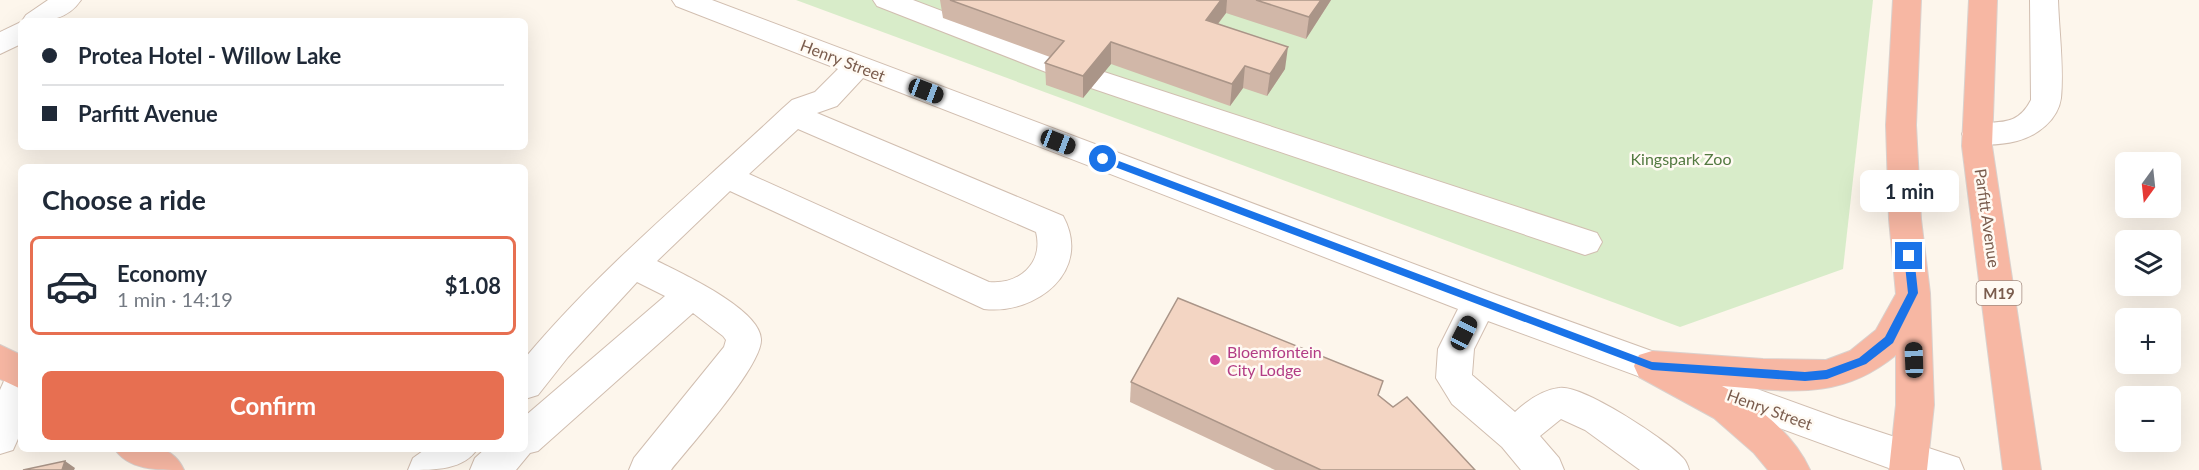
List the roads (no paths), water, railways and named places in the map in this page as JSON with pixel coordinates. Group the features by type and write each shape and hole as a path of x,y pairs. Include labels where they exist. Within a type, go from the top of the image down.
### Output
{"highway":[{"path":"1907,0 1901,125 1905,219 1913,293 1915,405 1908,464"},
{"name":"Parfitt Avenue","path":"1983,0 1977,134 2022,470"},
{"path":"1652,366 1774,375 1827,375 1863,361 1889,340 1913,293"},
{"path":"0,360 18,372"},
{"path":"1652,366 1727,407 1767,441 1791,470"},
{"path":"139,452 165,470"}],"street":[{"path":"40,18 67,0"},
{"name":"Henry Street","path":"686,0 1908,464 1946,470"},
{"path":"887,0 1061,67"},
{"path":"1977,134 2021,131 2034,122 2046,100 2044,0"},
{"path":"0,45 18,33"},
{"path":"528,380 581,318 634,265 798,111 826,99 850,62"},
{"path":"1098,80 1586,242"},
{"path":"728,177 1000,299 1013,297 1028,289 1041,278 1054,258 1057,239 1051,225 798,111"},
{"path":"634,265 690,295 736,324 744,337 742,349 648,470"},
{"path":"528,436 690,295"},
{"path":"1479,303 1456,349 1454,378 1465,393 1515,435 1545,470"},
{"path":"0,438 18,391"},
{"path":"1515,435 1548,407 1563,402 1583,408 1670,470"},
{"path":"427,470 453,452"},
{"path":"489,470 494,452"},
{"path":"489,470 509,452"}],"place":[{"name":"Bloemfontein City Lodge","path":"1215,360"}],"park label":[{"name":"Kingspark Zoo","path":"1681,158"}]}
